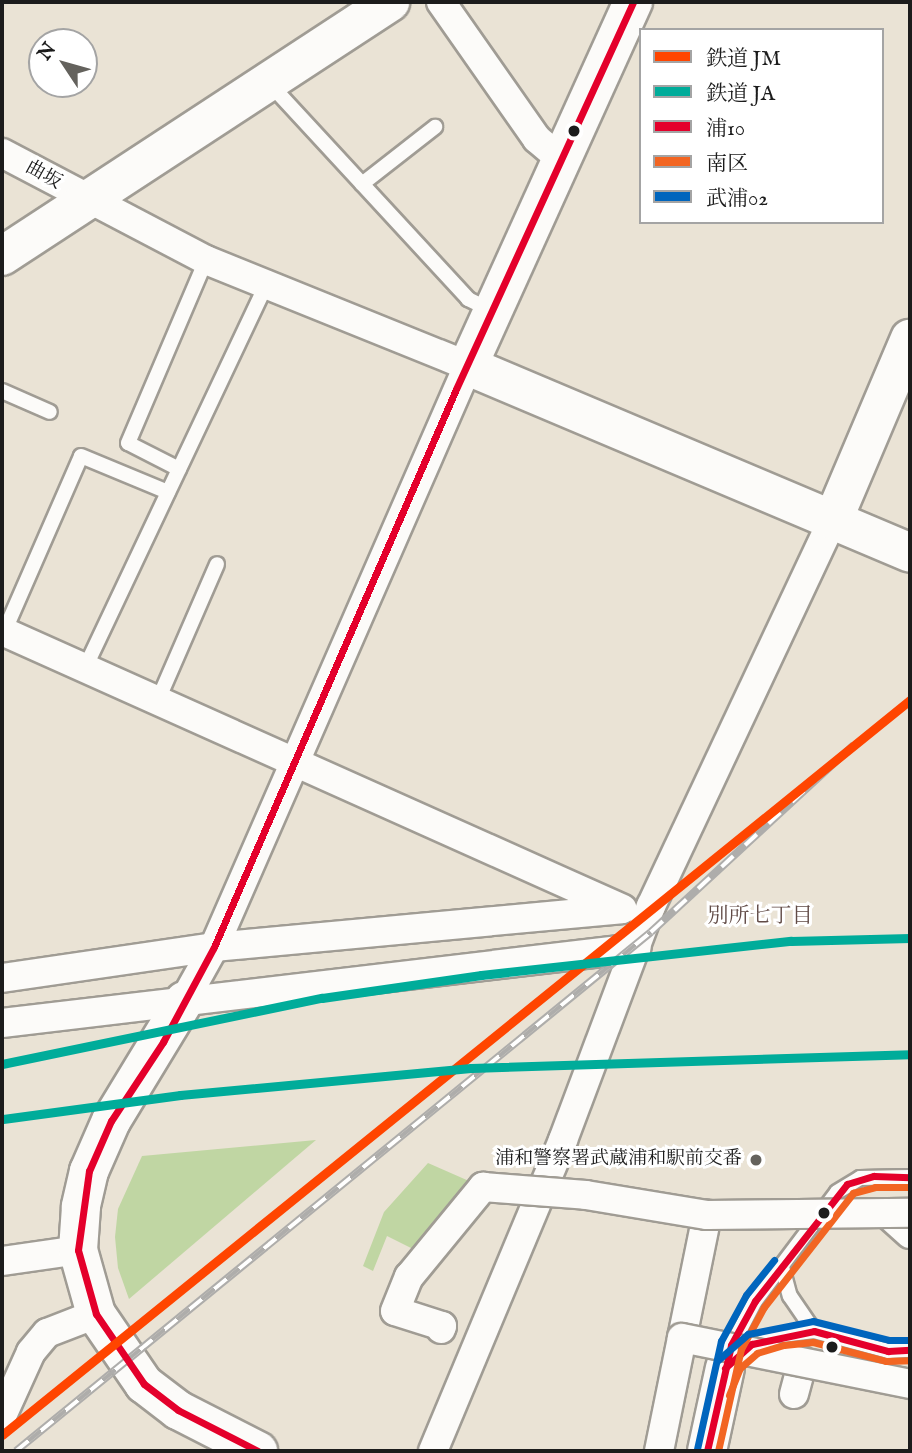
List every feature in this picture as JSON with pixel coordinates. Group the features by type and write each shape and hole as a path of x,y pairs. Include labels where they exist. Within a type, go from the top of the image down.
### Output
{"street":[{"path":"2,256 83,199 390,2"},
{"path":"441,2 537,139 561,159"},
{"path":"258,1451 178,1410 144,1384 96,1314 78,1250 81,1207 89,1171 111,1121 214,947 468,366 634,2"},
{"name":"曲坂","path":"2,153 83,199 206,260 468,366"},
{"path":"433,1451 563,1140 651,906 833,520 910,339"},
{"path":"468,366 910,553"},
{"path":"3,634 296,760 623,909"},
{"path":"2,978 214,947 651,906"},
{"path":"2,1023 637,948"},
{"path":"441,1329 442,1326 395,1311 409,1277 483,1187 586,1195 707,1215 903,1221"},
{"path":"659,1451 707,1215"},
{"path":"2,1261 78,1250"},
{"path":"2,1416 31,1352 47,1333 96,1314"},
{"path":"682,1338 910,1384"},
{"path":"794,1394 803,1361"},
{"path":"707,1451 725,1368"}],"lane":[{"path":"268,82 468,299 494,312"},
{"path":"362,184 435,127"},
{"path":"178,469 128,443 206,260"},
{"path":"85,668 265,285"},
{"path":"2,391 50,412"},
{"path":"3,634 81,456 168,492"},
{"path":"159,700 217,564"},
{"path":"725,1368 755,1301 847,1184 874,1175 910,1177"},
{"path":"782,1267 790,1296 814,1331"},
{"path":"725,1368 752,1344 814,1331 888,1352 910,1350"}],"green space":[{"path":"316,1140 129,1299 118,1268 115,1237 118,1209 142,1156"},
{"path":"428,1163 469,1181 462,1198 423,1254 387,1236 373,1271 363,1266 384,1212"}],"railway":[{"path":"16,1451 651,932 854,745"}],"rail line":[{"name":"JM","path":"2,1435 910,700"},
{"name":"JA","path":"2,1064 322,998 481,975 791,941 910,938"},
{"name":"JA","path":"3,1119 180,1095 471,1068 910,1054"}],"transit line":[{"name":"浦10","path":"258,1451 178,1410 144,1384 96,1314 78,1250 89,1171 111,1121 163,1042 214,947 456,389 633,2"},
{"name":"浦10","path":"707,1451 731,1345 755,1301 847,1184 874,1176 910,1177"},
{"name":"南区","path":"718,1451 741,1349 764,1307 853,1193 875,1187 910,1187"},
{"name":"武浦02","path":"697,1449 721,1341 746,1295 774,1260"},
{"name":"武浦02","path":"718,1360 748,1334 813,1321 889,1340 910,1340"},
{"name":"浦10","path":"725,1368 752,1344 814,1331 888,1351 910,1350"},
{"name":"南区","path":"729,1395 740,1368 757,1353 784,1345 813,1342 886,1361 910,1360"}],"place":[{"name":"浦和警察署武蔵浦和駅前交番","path":"756,1160"}],"district":[{"name":"別所七丁目","path":"760,917"}]}
